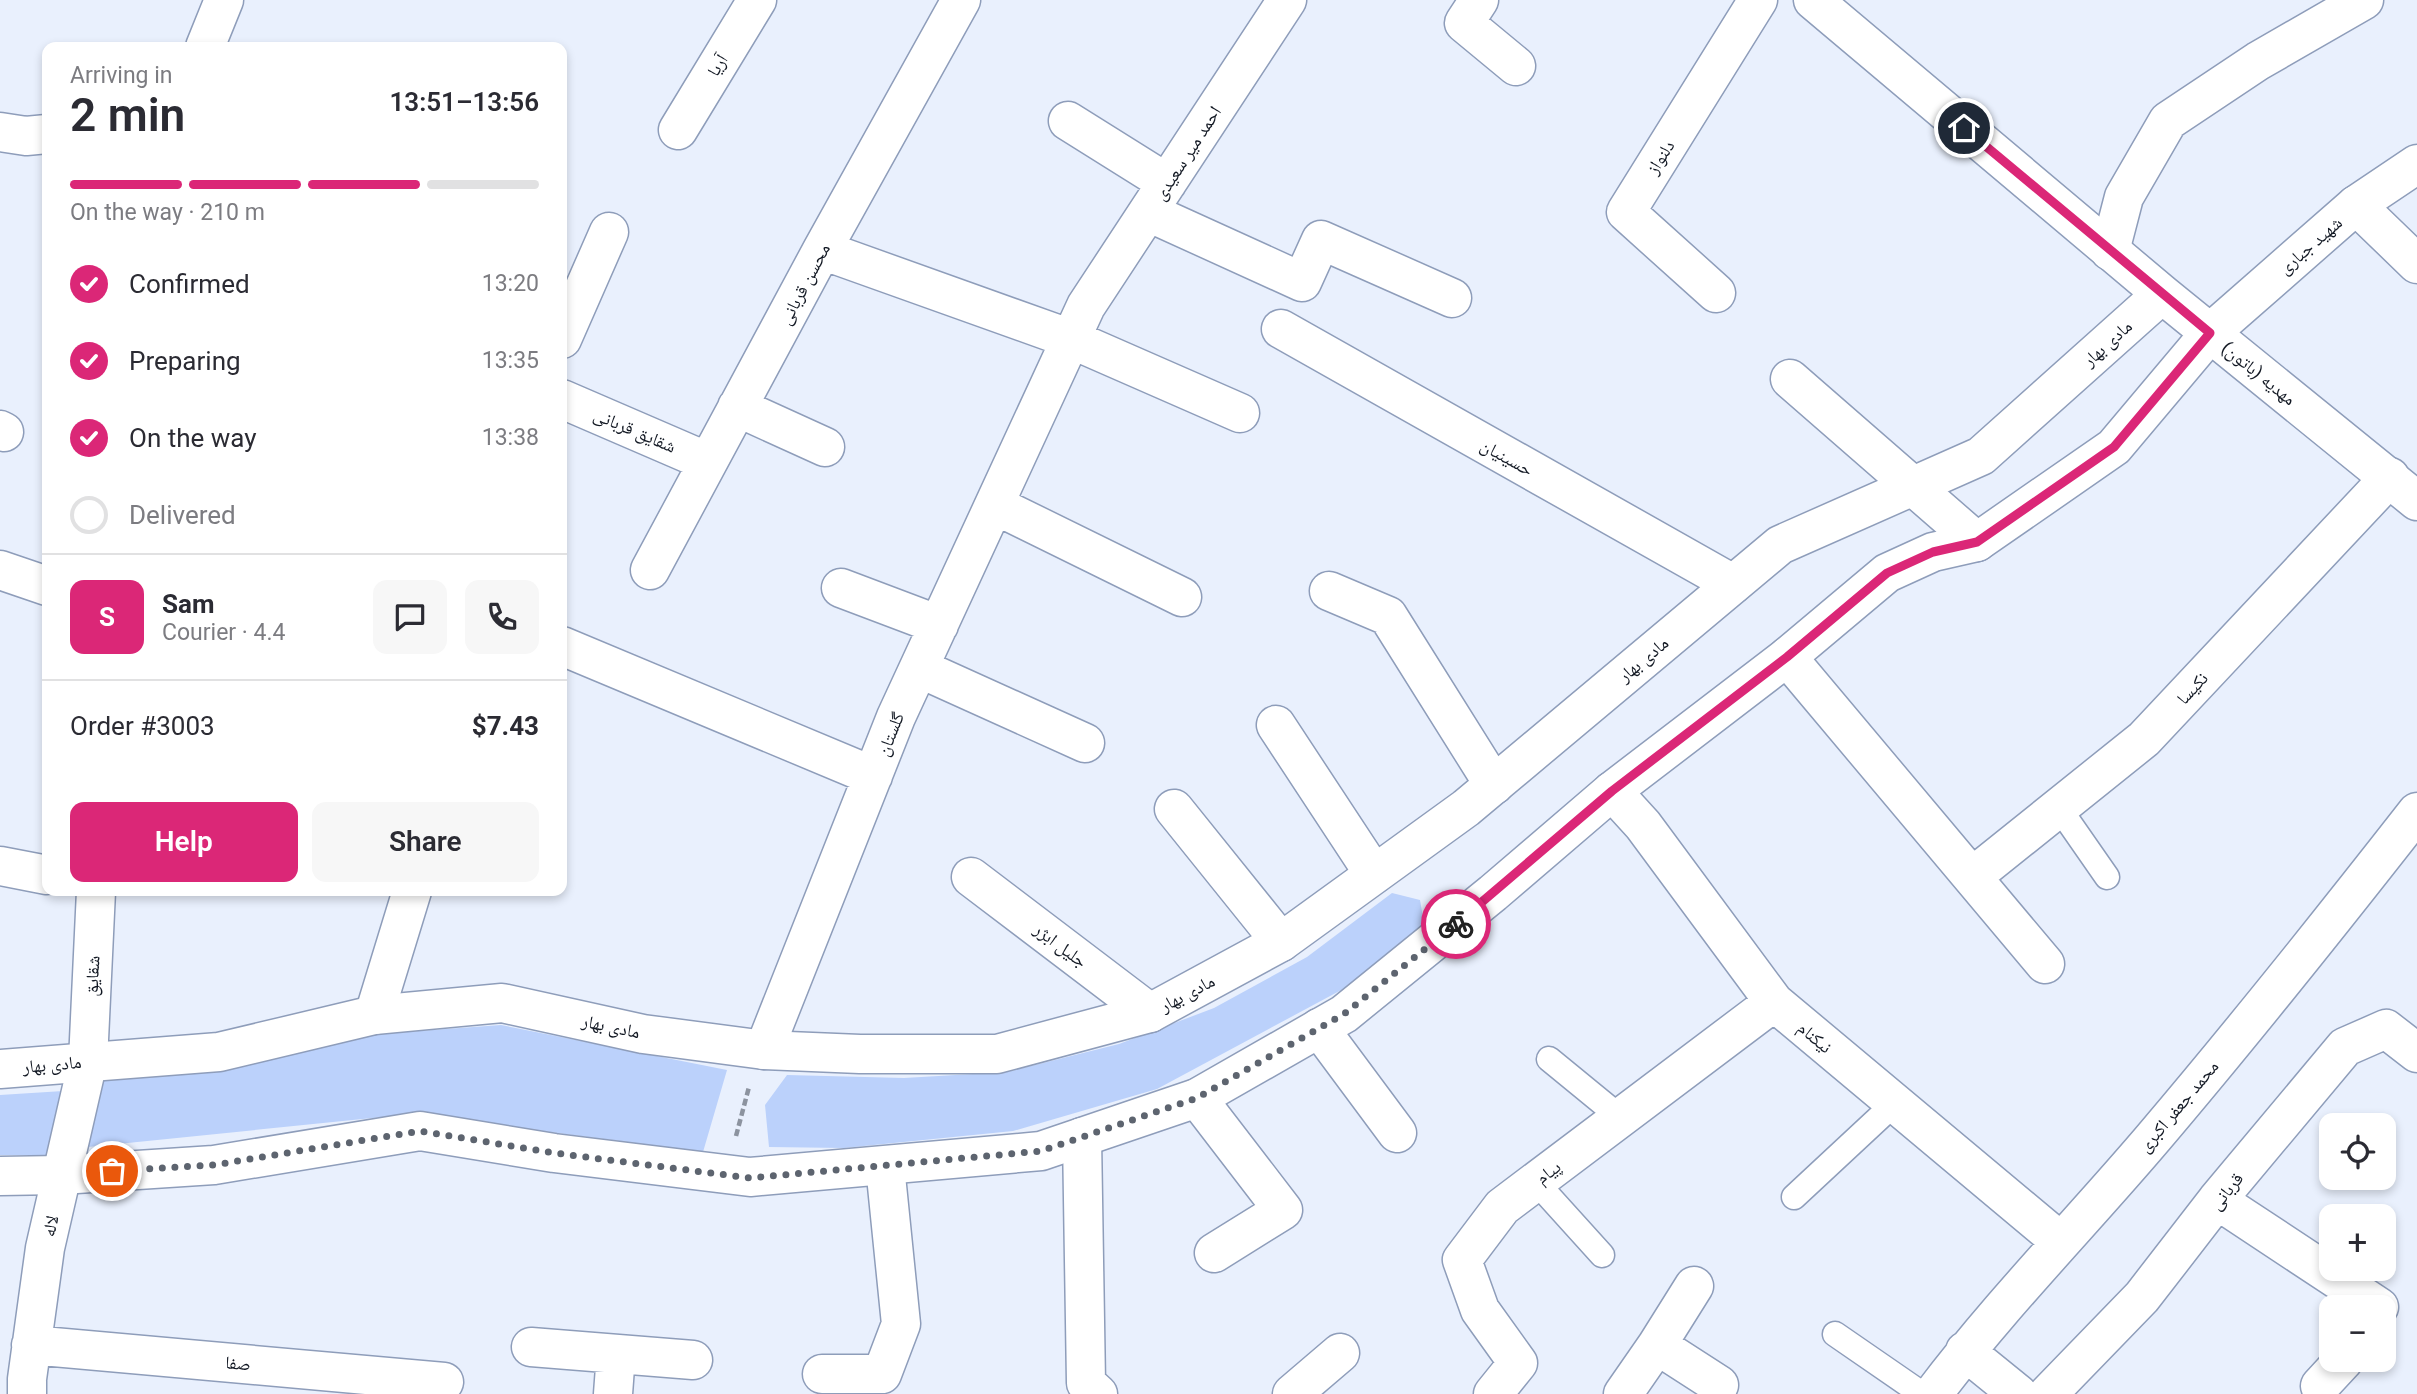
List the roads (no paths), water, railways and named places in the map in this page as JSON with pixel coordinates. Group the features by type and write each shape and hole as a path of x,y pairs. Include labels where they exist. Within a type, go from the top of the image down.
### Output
{"street":[{"path":"207,42 224,0"},
{"name":"آریا","path":"677,130 757,0"},
{"name":"محسن قربانی","path":"650,570 822,250 961,0"},
{"name":"احمد میر سعیدی","path":"1079,323 1287,0"},
{"path":"1479,0 1464,23 1516,66"},
{"name":"دلنواز","path":"1716,293 1626,212 1758,0"},
{"name":"مهدیه (باتون)","path":"1813,0 2110,251 2403,489"},
{"path":"2110,251 2124,197 2168,121 2258,61 2364,0"},
{"path":"1068,121 1158,197 1302,282 1321,240 1452,298"},
{"path":"0,132 26,136 42,134"},
{"name":"شهید جباری","path":"2210,333 2356,205 2417,164"},
{"path":"2356,205 2417,264"},
{"path":"567,328 609,232"},
{"path":"822,250 1079,323 1240,413"},
{"name":"مادی بهار","path":"0,1069 219,1052 374,1015 502,1003 643,1034 764,1049 860,1054 998,1054 1150,1013 1281,942 1494,785 1780,545 1981,456 2162,294"},
{"name":"گلستان","path":"764,1049 919,668 1079,323"},
{"name":"حسینیان","path":"1281,329 1733,584"},
{"path":"0,1175 61,1175 214,1165 420,1131 554,1153 750,1178 1041,1151 1197,1098 1344,1014 1450,929 1612,791 1787,657 1887,573 1933,552 1977,542 2114,447 2210,333"},
{"path":"1790,379 1977,542"},
{"name":"شقایق قربانی","path":"567,401 708,462"},
{"path":"737,407 825,447"},
{"name":"نکیسا","path":"1972,877 2144,739 2403,489"},
{"path":"995,505 1182,597"},
{"path":"0,570 42,584"},
{"path":"841,588 939,625"},
{"path":"1329,591 1388,616 1494,785"},
{"path":"567,648 873,776"},
{"path":"1787,657 2045,964"},
{"path":"919,668 1085,743"},
{"path":"1276,725 1374,874"},
{"name":"نیکنام","path":"1612,791 1643,825 1773,1002 2061,1242"},
{"path":"1174,809 1281,942"},
{"name":"محمد جعفر اکبری","path":"1933,1394 1965,1351 2162,1127 2417,812"},
{"path":"0,866 42,873"},
{"name":"جلیل ابژر","path":"971,877 1150,1013"},
{"name":"شقایق","path":"88,1061 96,896"},
{"path":"374,1015 410,896"},
{"name":"پیام","path":"1493,1394 1518,1363 1480,1310 1462,1260 1502,1207 1773,1002"},
{"path":"1319,1028 1396,1133"},
{"name":"قربانی","path":"2048,1394 2142,1297 2217,1200 2345,1047 2386,1029 2413,1045"},
{"name":"لاله","path":"27,1394 45,1248 88,1061"},
{"path":"1197,1098 1283,1210 1214,1253"},
{"path":"1082,1137 1088,1390"},
{"path":"822,1374 882,1374 901,1324 885,1167"},
{"path":"2217,1200 2358,1295"},
{"path":"1623,1394 1694,1286"},
{"name":"صفا","path":"31,1345 444,1382"},
{"path":"1657,1345 1719,1385"},
{"path":"531,1348 693,1360"},
{"path":"1965,1351 2018,1394"},
{"path":"1292,1394 1339,1353"},
{"path":"613,1394 616,1354"}],"lane":[{"path":"2059,808 2107,877"},
{"path":"1549,1059 1620,1118"},
{"path":"1794,1198 1895,1103"},
{"path":"1536,1182 1602,1255"},
{"path":"1835,1334 1922,1394"}]}
